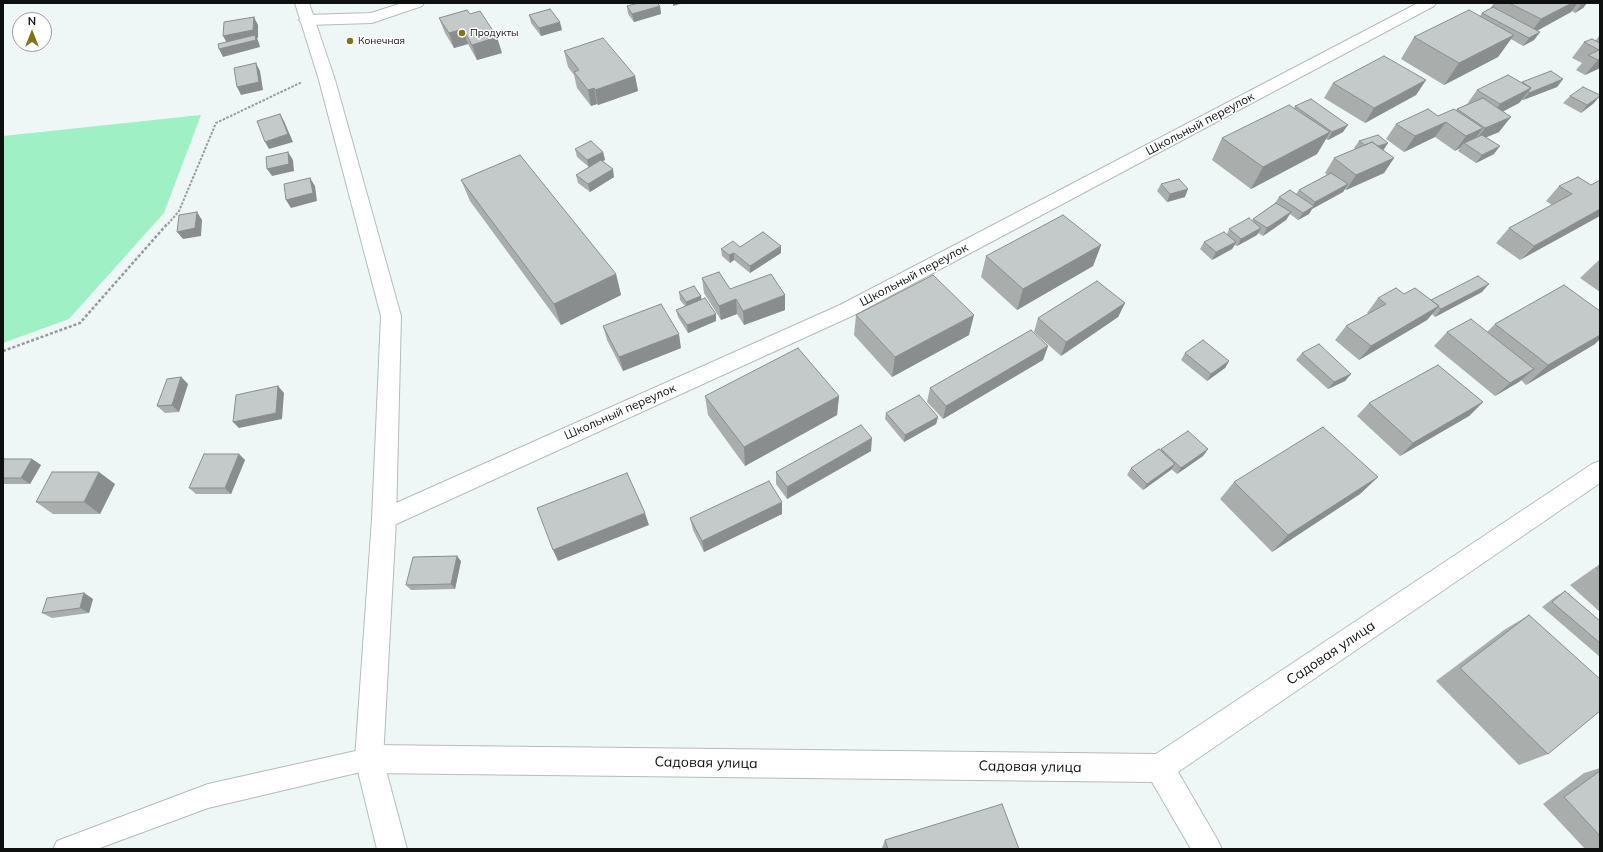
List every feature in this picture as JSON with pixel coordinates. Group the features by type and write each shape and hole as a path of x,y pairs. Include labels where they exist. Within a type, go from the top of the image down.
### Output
{"street":[{"path":"392,849 369,759 384,519 391,316 324,71 304,12 372,18 417,3"},
{"name":"Школьный переулок","path":"384,519 847,310 1429,3"},
{"name":"Садовая улица","path":"369,759 1160,768 1600,472"},
{"path":"1160,768 1207,849"}],"lane":[{"path":"65,849 208,796 369,759"}],"path":[{"path":"3,351 80,323 179,211 216,123 324,71"}],"green space":[{"path":"201,115 164,213 69,319 3,343 3,136"}],"building":[{"path":"639,3 657,3 660,6 632,14 627,6"},
{"path":"1509,3 1572,3 1541,19"},
{"path":"1493,7 1540,32 1529,38 1482,13"},
{"path":"550,9 560,22 539,28 529,15"},
{"path":"467,10 470,14 480,11 497,37 472,45 463,29 449,33 439,18"},
{"path":"1469,10 1514,35 1459,63 1414,37"},
{"path":"254,17 253,30 223,36 224,22"},
{"path":"255,35 256,40 219,49 218,44"},
{"path":"603,38 635,76 595,90 594,88 588,90 574,72 579,70 564,51"},
{"path":"1592,39 1600,43 1600,59 1598,60 1588,55 1599,50 1584,42"},
{"path":"1384,56 1426,80 1374,108 1333,83"},
{"path":"256,63 259,82 237,87 234,68"},
{"path":"1551,71 1563,79 1529,93 1528,92 1531,88 1522,82"},
{"path":"1508,75 1531,88 1500,104 1477,90"},
{"path":"1583,87 1600,96 1587,105 1570,96"},
{"path":"1483,98 1511,117 1485,128 1457,109"},
{"path":"1311,99 1348,125 1332,132 1295,106"},
{"path":"1289,105 1330,132 1263,167 1222,138"},
{"path":"1428,109 1438,116 1454,109 1483,128 1466,136 1446,122 1415,136 1396,124"},
{"path":"280,114 288,134 265,142 257,121"},
{"path":"1378,135 1388,143 1378,146 1372,142 1365,145 1359,141"},
{"path":"1482,135 1500,146 1482,155 1464,143"},
{"path":"591,141 603,152 587,160 575,149"},
{"path":"1372,142 1394,158 1356,175 1334,158"},
{"path":"288,152 289,164 267,169 266,157"},
{"path":"520,155 616,274 554,304 461,180"},
{"path":"601,160 613,169 588,184 576,175"},
{"path":"1331,173 1348,184 1315,202 1299,190"},
{"path":"1578,177 1591,185 1600,180 1600,209 1534,246 1509,228 1572,194 1559,186"},
{"path":"310,178 313,193 286,200 284,184"},
{"path":"1179,179 1188,189 1170,194 1161,184"},
{"path":"1290,190 1314,206 1303,213 1279,197"},
{"path":"1276,203 1291,212 1267,228 1253,219"},
{"path":"197,212 195,228 177,232 179,215"},
{"path":"1063,215 1101,245 1023,289 986,256"},
{"path":"1249,218 1261,228 1241,239 1229,229"},
{"path":"763,232 781,246 750,266 734,253 729,255 721,249 733,241 740,247"},
{"path":"1224,232 1236,242 1216,252 1204,242"},
{"path":"719,272 730,289 771,274 785,295 743,311 736,299 719,306 702,278"},
{"path":"933,275 974,315 895,357 856,315"},
{"path":"1478,276 1489,284 1441,309 1431,300"},
{"path":"1097,281 1125,303 1066,342 1038,318"},
{"path":"1564,285 1600,311 1600,335 1548,365 1495,324"},
{"path":"694,286 701,296 686,302 679,292"},
{"path":"1396,288 1404,294 1415,288 1439,306 1371,346 1346,326 1386,304 1378,298"},
{"path":"705,298 716,314 687,325 676,310"},
{"path":"661,304 679,334 619,357 603,326"},
{"path":"1471,319 1534,369 1510,383 1447,332"},
{"path":"1031,330 1048,346 946,406 930,388"},
{"path":"1203,340 1229,361 1211,374 1185,353"},
{"path":"1319,344 1351,374 1334,382 1302,353"},
{"path":"798,348 839,396 744,447 705,396"},
{"path":"1438,365 1483,402 1413,443 1369,403"},
{"path":"181,377 172,405 157,406 167,379"},
{"path":"278,386 276,413 233,422 236,395"},
{"path":"919,395 938,417 905,435 886,413"},
{"path":"861,425 872,438 787,487 776,472"},
{"path":"1323,427 1378,477 1288,535 1234,482"},
{"path":"1188,431 1208,449 1181,468 1161,449"},
{"path":"1159,449 1175,464 1147,484 1131,468"},
{"path":"204,454 239,454 225,488 189,488"},
{"path":"4,459 32,459 21,478 3,478"},
{"path":"52,472 99,472 84,502 36,502"},
{"path":"627,473 645,513 553,550 537,508"},
{"path":"769,481 782,502 702,541 690,518"},
{"path":"457,556 451,584 406,585 413,557"},
{"path":"1565,591 1600,621 1600,643 1552,602"},
{"path":"84,593 80,608 42,613 47,598"},
{"path":"1529,615 1600,679 1600,711 1548,754 1460,668"},
{"path":"1600,771 1600,836 1564,797"},
{"path":"1002,804 1019,849 888,849 885,840"}],"place":[{"name":"Продукты","path":"462,33"},
{"name":"Конечная","path":"350,41"}]}
